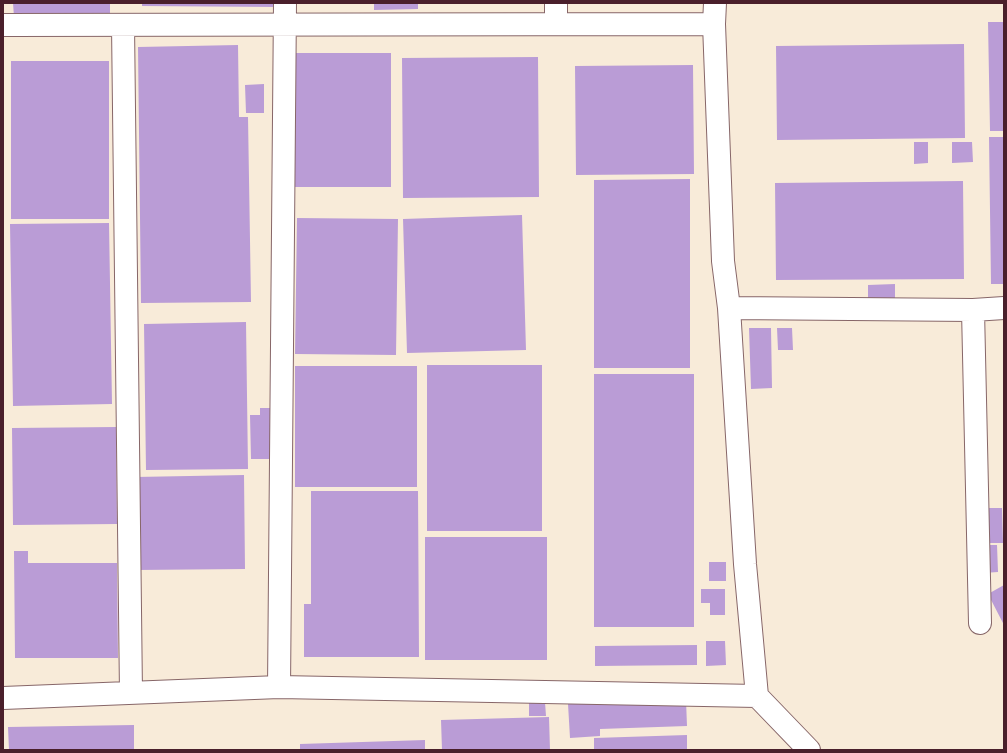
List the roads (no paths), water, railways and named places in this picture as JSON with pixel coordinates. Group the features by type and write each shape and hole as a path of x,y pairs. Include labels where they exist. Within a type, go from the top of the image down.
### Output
{"lane":[{"path":"3,25 123,25 286,14 715,13 723,261 729,308 745,564 757,696 809,750"},
{"path":"279,687 286,14"},
{"path":"123,25 131,693"},
{"path":"729,308 972,310 1004,308"},
{"path":"972,310 980,623"},
{"path":"3,698 279,687 757,696"}]}
